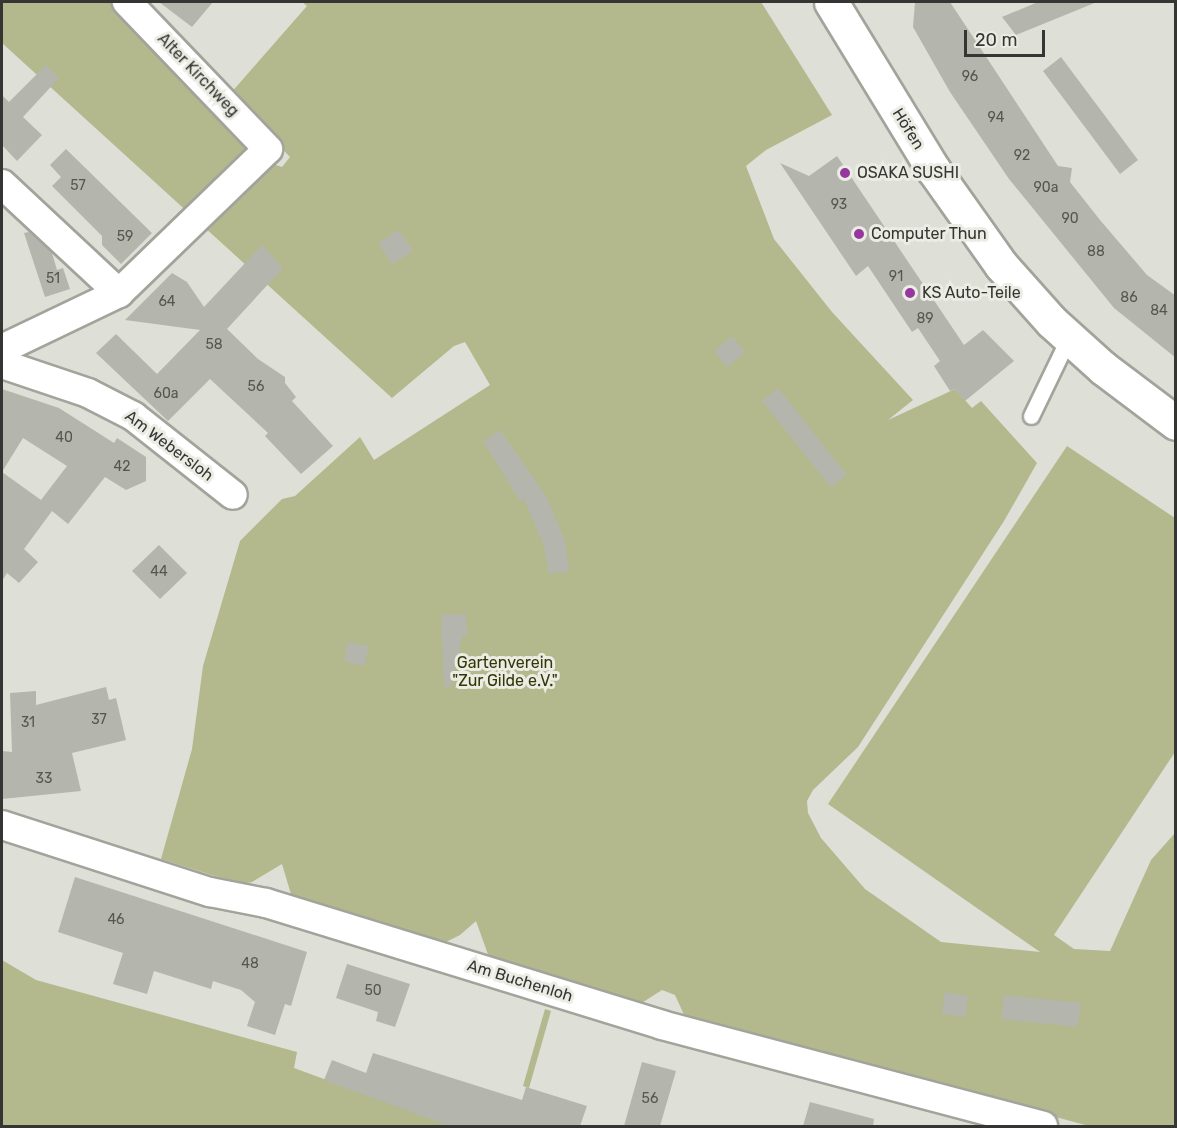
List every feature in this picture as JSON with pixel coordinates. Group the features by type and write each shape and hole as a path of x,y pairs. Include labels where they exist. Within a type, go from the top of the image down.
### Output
{"main road":[{"name":"Höfen","path":"831,2 933,170 1023,291 1103,368 1176,423"}],"street":[{"name":"Alter Kirchweg","path":"119,294 268,149 127,2"},
{"path":"2,349 119,294 12,192"},
{"name":"Am Webersloh","path":"2,364 88,393 133,416 233,495"},
{"name":"Am Buchenloh","path":"2,825 210,892 266,903 662,1025 1043,1126"}],"lane":[{"path":"1031,416 1069,337"}],"green space":[{"name":"Gartenverein \"Zur Gilde e.V.\"","path":"2,2 111,2 139,25 242,135 273,164 282,167 290,157 230,94 307,6 302,2 761,2 832,115 766,150 746,166 774,239 832,312 913,400 888,420 955,389 972,408 981,401 1037,463 1004,521 858,747 813,790 807,801 808,813 821,838 865,889 941,942 1040,952 828,804 1067,446 1175,518 1175,752 1054,935 1074,949 1110,951 1151,860 1175,833 1175,1126 1089,1126 685,1017 675,995 662,990 637,1006 490,960 476,921 460,935 442,944 293,901 282,864 252,882 240,884 161,859 192,749 203,666 240,541 282,499 295,496 360,437 374,460 490,385 465,342 454,346 392,398 2,43"},
{"path":"2,960 36,980 297,1052 294,1068 452,1126 2,1126"},
{"path":"545,1009 551,1011 529,1088 523,1086"}],"building":[{"path":"159,2 213,2 192,27"},
{"path":"915,2 950,2 1058,166 1072,168 1070,182 1147,275 1176,296 1176,358 1114,308 1009,179 950,92 913,27"},
{"path":"1038,2 1097,2 1016,35 1002,17"},
{"path":"1061,57 1138,160 1120,174 1043,71"},
{"path":"46,65 59,78 23,117 42,135 17,161 2,145 2,95 9,102"},
{"path":"66,149 152,233 121,264 102,245 102,236 52,186 61,177 50,165"},
{"path":"837,156 964,345 983,330 1014,361 965,401 955,389 950,391 934,366 940,361 918,328 912,332 868,266 856,276 780,163 809,176"},
{"path":"399,230 413,251 392,264 378,243"},
{"path":"29,232 52,253 57,270 63,268 70,289 45,297 24,233"},
{"path":"262,245 283,268 227,329 258,359 285,377 285,383 296,397 292,401 333,446 301,474 265,436 268,433 210,379 168,421 96,353 116,334 157,374 200,330 125,320 172,273 187,282 204,307"},
{"path":"732,336 745,352 727,367 714,351"},
{"path":"778,388 847,475 831,487 762,401"},
{"path":"2,389 59,408 114,443 117,438 146,457 146,481 126,490 105,477 68,524 52,511 24,549 38,562 19,583 7,573 2,581 2,472","holes":["23,438 67,466 41,500 2,472"]},
{"path":"500,430 546,496 565,541 569,571 549,574 544,546 524,499 520,501 483,441"},
{"path":"159,545 187,573 160,599 132,571"},
{"path":"466,614 467,635 463,635 450,687 444,687 441,615"},
{"path":"348,642 369,646 364,666 344,662"},
{"path":"106,687 109,700 116,698 126,740 72,753 81,791 2,799 2,751 12,752 10,693 36,691 36,705"},
{"path":"75,877 307,952 291,1006 285,1004 275,1035 247,1026 255,1002 241,990 213,981 211,989 154,971 147,994 113,984 123,953 58,932"},
{"path":"347,964 410,984 395,1027 376,1021 378,1012 336,998"},
{"path":"945,992 968,996 965,1017 942,1013"},
{"path":"1004,995 1081,1003 1077,1027 1001,1019"},
{"path":"373,1053 522,1100 526,1087 587,1106 580,1126 450,1126 324,1080 332,1060 366,1073"},
{"path":"642,1062 676,1071 660,1126 624,1126"},
{"path":"810,1102 874,1119 873,1126 803,1126"}],"place":[{"name":"OSAKA SUSHI","path":"845,173"},
{"name":"Computer Thun","path":"859,234"},
{"name":"KS Auto-Teile","path":"910,293"}]}
